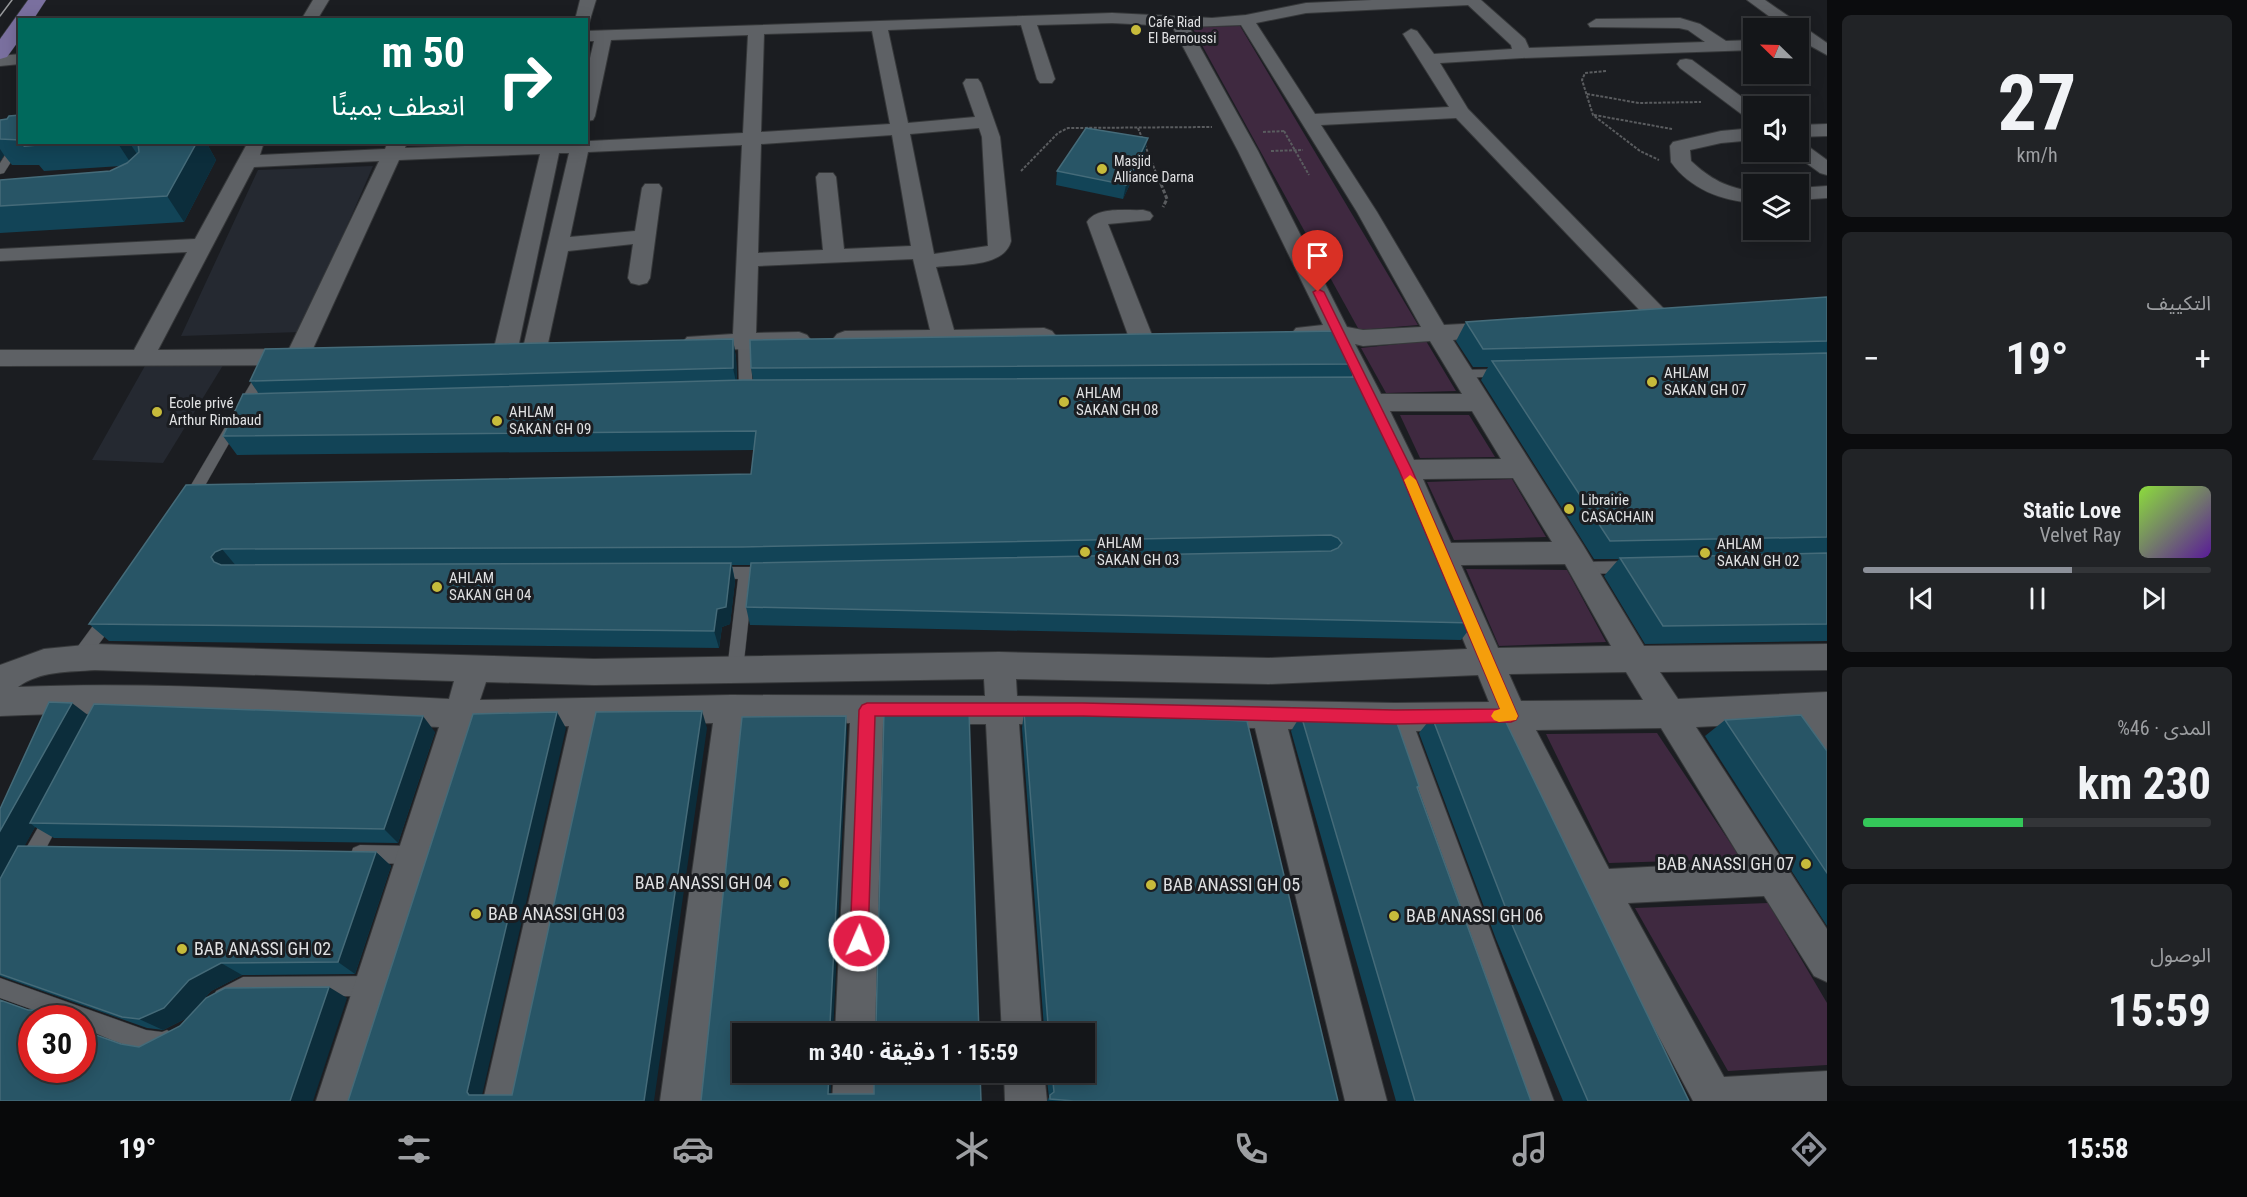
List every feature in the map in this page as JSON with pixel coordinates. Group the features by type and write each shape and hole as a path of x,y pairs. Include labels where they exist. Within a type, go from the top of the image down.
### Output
{"main road":[{"path":"24,18 37,0"},
{"path":"6,52 18,28"}],"street":[{"path":"310,18 321,0"},
{"path":"584,18 588,0"},
{"path":"588,98 595,36 1112,18 1212,23 1246,20 1306,8 1470,0 1519,43 1522,53"},
{"path":"1755,0 1780,18"},
{"path":"1027,20 1046,80"},
{"path":"1246,20 1302,126 1367,212 1436,332 1578,560 1668,714 1827,963"},
{"path":"1178,21 1235,127 1338,332 1366,394 1406,470 1511,716 1599,887 1714,1100 1827,1092"},
{"path":"1596,24 1680,23 1694,27 1722,46"},
{"path":"879,25 923,257 944,337"},
{"path":"744,340 756,30"},
{"path":"1411,34 1461,112 1672,317 1636,320"},
{"path":"1429,59 1522,53 1743,45"},
{"path":"1686,64 1743,107"},
{"path":"748,260 834,256 923,257 990,254 998,249 1000,241 991,137 972,83"},
{"path":"1302,126 1461,112"},
{"path":"141,359 253,152 580,145 752,138 900,130 986,122"},
{"path":"1809,131 1827,130"},
{"path":"1743,135 1721,137 1680,146 1681,162 1700,181 1720,191 1743,195"},
{"path":"551,145 495,349 546,347 558,245 580,145"},
{"path":"0,358 308,357 395,148"},
{"path":"1809,156 1827,169"},
{"path":"826,177 834,256"},
{"path":"639,278 652,188"},
{"path":"1809,193 1827,192"},
{"path":"1140,335 1097,228 1097,222 1104,218 1143,216"},
{"path":"558,245 644,237"},
{"path":"0,255 203,245"},
{"path":"1280,333 1338,332 1363,339 1436,332 1518,328"},
{"path":"675,343 1071,336"},
{"path":"1366,394 1479,402"},
{"path":"1406,470 1521,468"},
{"path":"1442,554 1578,560"},
{"path":"0,683 9,674 23,667 79,658 594,672 999,665 1269,671 1488,661 1827,657"},
{"path":"999,665 1021,1023"},
{"path":"337,1101 458,713 474,669"},
{"path":"0,702 65,699 110,710 339,706 458,713 731,709 1083,710 1395,717 1668,714 1815,706 1827,740"},
{"path":"681,1101 731,709"},
{"path":"855,1023 867,710"},
{"path":"504,1101 588,712"},
{"path":"1268,715 1366,1101"},
{"path":"1395,717 1533,1101"},
{"path":"1599,887 1773,878"},
{"path":"853,1101 854,1083"},
{"path":"1025,1083 1026,1101"}],"lane":[{"path":"0,171 10,144"},
{"path":"722,394 752,393 744,340"},
{"path":"180,517 251,406 272,357"},
{"path":"1462,374 1521,373"},
{"path":"1578,560 1640,566"},
{"path":"699,573 782,572"},
{"path":"735,670 746,573"},
{"path":"79,658 120,603"},
{"path":"21,878 62,799"},
{"path":"36,849 60,849"},
{"path":"343,854 414,855"},
{"path":"207,1013 219,1000 243,987 374,986"},
{"path":"0,988 146,1041 162,1043 186,1032"}],"path":[{"path":"1608,71 1586,73 1582,80 1593,115 1640,151 1700,181"},
{"path":"1586,94 1639,103 1735,101"},
{"path":"1593,115 1721,137"},
{"path":"1255,132 1284,131 1302,126"},
{"path":"1021,171 1062,130 1235,127"},
{"path":"1138,128 1167,199 1161,208 1143,216"},
{"path":"1284,131 1308,175"},
{"path":"1265,151 1305,150"}],"shaded area":[{"path":"1240,26 1418,325 1359,330 1192,27"},
{"path":"373,166 301,332 181,336 258,170"},
{"path":"1426,341 1456,391 1386,393 1361,348"},
{"name":"Ecole privé Arthur Rimbaud","path":"225,362 163,463 92,460 146,364"},
{"path":"1400,415 1469,415 1495,457 1420,458"},
{"path":"1512,479 1546,537 1454,540 1427,482"},
{"path":"1466,569 1567,570 1606,642 1499,646"},
{"path":"1657,733 1741,859 1609,863 1546,734"},
{"path":"1768,903 1827,1003 1827,1065 1728,1071 1635,908"}],"building":[{"path":"18,115 18,140 0,139 0,120 7,119 9,116"},
{"name":"Masjid Alliance Darna","path":"1086,128 1148,138 1126,185 1057,171"},
{"path":"138,144 196,144 167,196 0,206 0,180 110,171 127,163 139,152"},
{"path":"1827,297 1827,341 1483,349 1466,322"},
{"path":"1340,331 1357,364 751,368 750,340"},
{"path":"733,339 733,368 250,381 265,349"},
{"path":"1827,353 1827,537 1610,541 1492,361"},
{"path":"1363,377 1386,426 1381,426 1474,623 746,607 751,563 1331,551 1342,543 1331,535 742,547 222,549 211,557 214,562 221,565 731,563 726,607 717,609 714,631 89,624 186,485 751,474 756,431 223,436 243,394 743,380"},
{"path":"1827,553 1827,624 1663,626 1620,558"},
{"path":"49,702 72,703 0,831 0,809"},
{"path":"94,704 423,716 384,829 30,823"},
{"path":"884,710 969,710 979,1023 876,1023"},
{"path":"702,711 644,1101 348,1101 473,714 557,712 467,1092 469,1095 512,1095 596,712"},
{"name":"BAB ANASSI GH 05","path":"1024,712 1247,721 1338,1101 1074,1101 1050,1099 1050,1095 1054,1092 1053,1083 1095,1083 1095,1023 1048,1023"},
{"name":"BAB ANASSI GH 06","path":"1301,715 1395,717 1419,786 1417,787 1531,1101 1415,1101"},
{"path":"1801,715 1827,751 1827,873 1725,720"},
{"path":"846,716 830,1023 732,1023 732,1083 828,1083 828,1094 874,1094 874,1083 980,1083 981,1101 701,1101 742,717"},
{"path":"1503,716 1689,1101 1588,1101 1513,927 1432,717"},
{"path":"18,846 376,852 338,962 221,963 189,980 164,1008 139,1019 122,1017 96,1008 96,1005 88,1005 0,974 0,879"},
{"path":"329,987 290,1101 0,1101 0,1000 18,1006 18,1083 96,1083 96,1035 121,1044 139,1047 180,1026 206,998 225,988"}],"tram line":[{"path":"0,16 12,0"}],"slow traffic":[{"path":"1410,480 1511,716 1499,716"}],"place":[{"name":"Cafe Riad El Bernoussi","path":"1136,30"},
{"name":"Masjid Alliance Darna","path":"1102,169"},
{"name":"AHLAM SAKAN GH 07","path":"1652,382"},
{"name":"AHLAM SAKAN GH 08","path":"1064,402"},
{"name":"Ecole privé Arthur Rimbaud","path":"157,412"},
{"name":"AHLAM SAKAN GH 09","path":"497,421"},
{"name":"Librairie CASACHAIN","path":"1569,509"},
{"name":"AHLAM SAKAN GH 03","path":"1085,552"},
{"name":"AHLAM SAKAN GH 02","path":"1705,553"},
{"name":"AHLAM SAKAN GH 04","path":"437,587"},
{"name":"BAB ANASSI GH 07","path":"1806,864"},
{"name":"BAB ANASSI GH 04","path":"784,883"},
{"name":"BAB ANASSI GH 05","path":"1151,885"},
{"name":"BAB ANASSI GH 03","path":"476,914"},
{"name":"BAB ANASSI GH 06","path":"1394,916"},
{"name":"BAB ANASSI GH 02","path":"182,949"}],"route":[{"path":"859,941 867,710 1083,710 1395,717 1511,716 1406,470 1318,292"}]}
